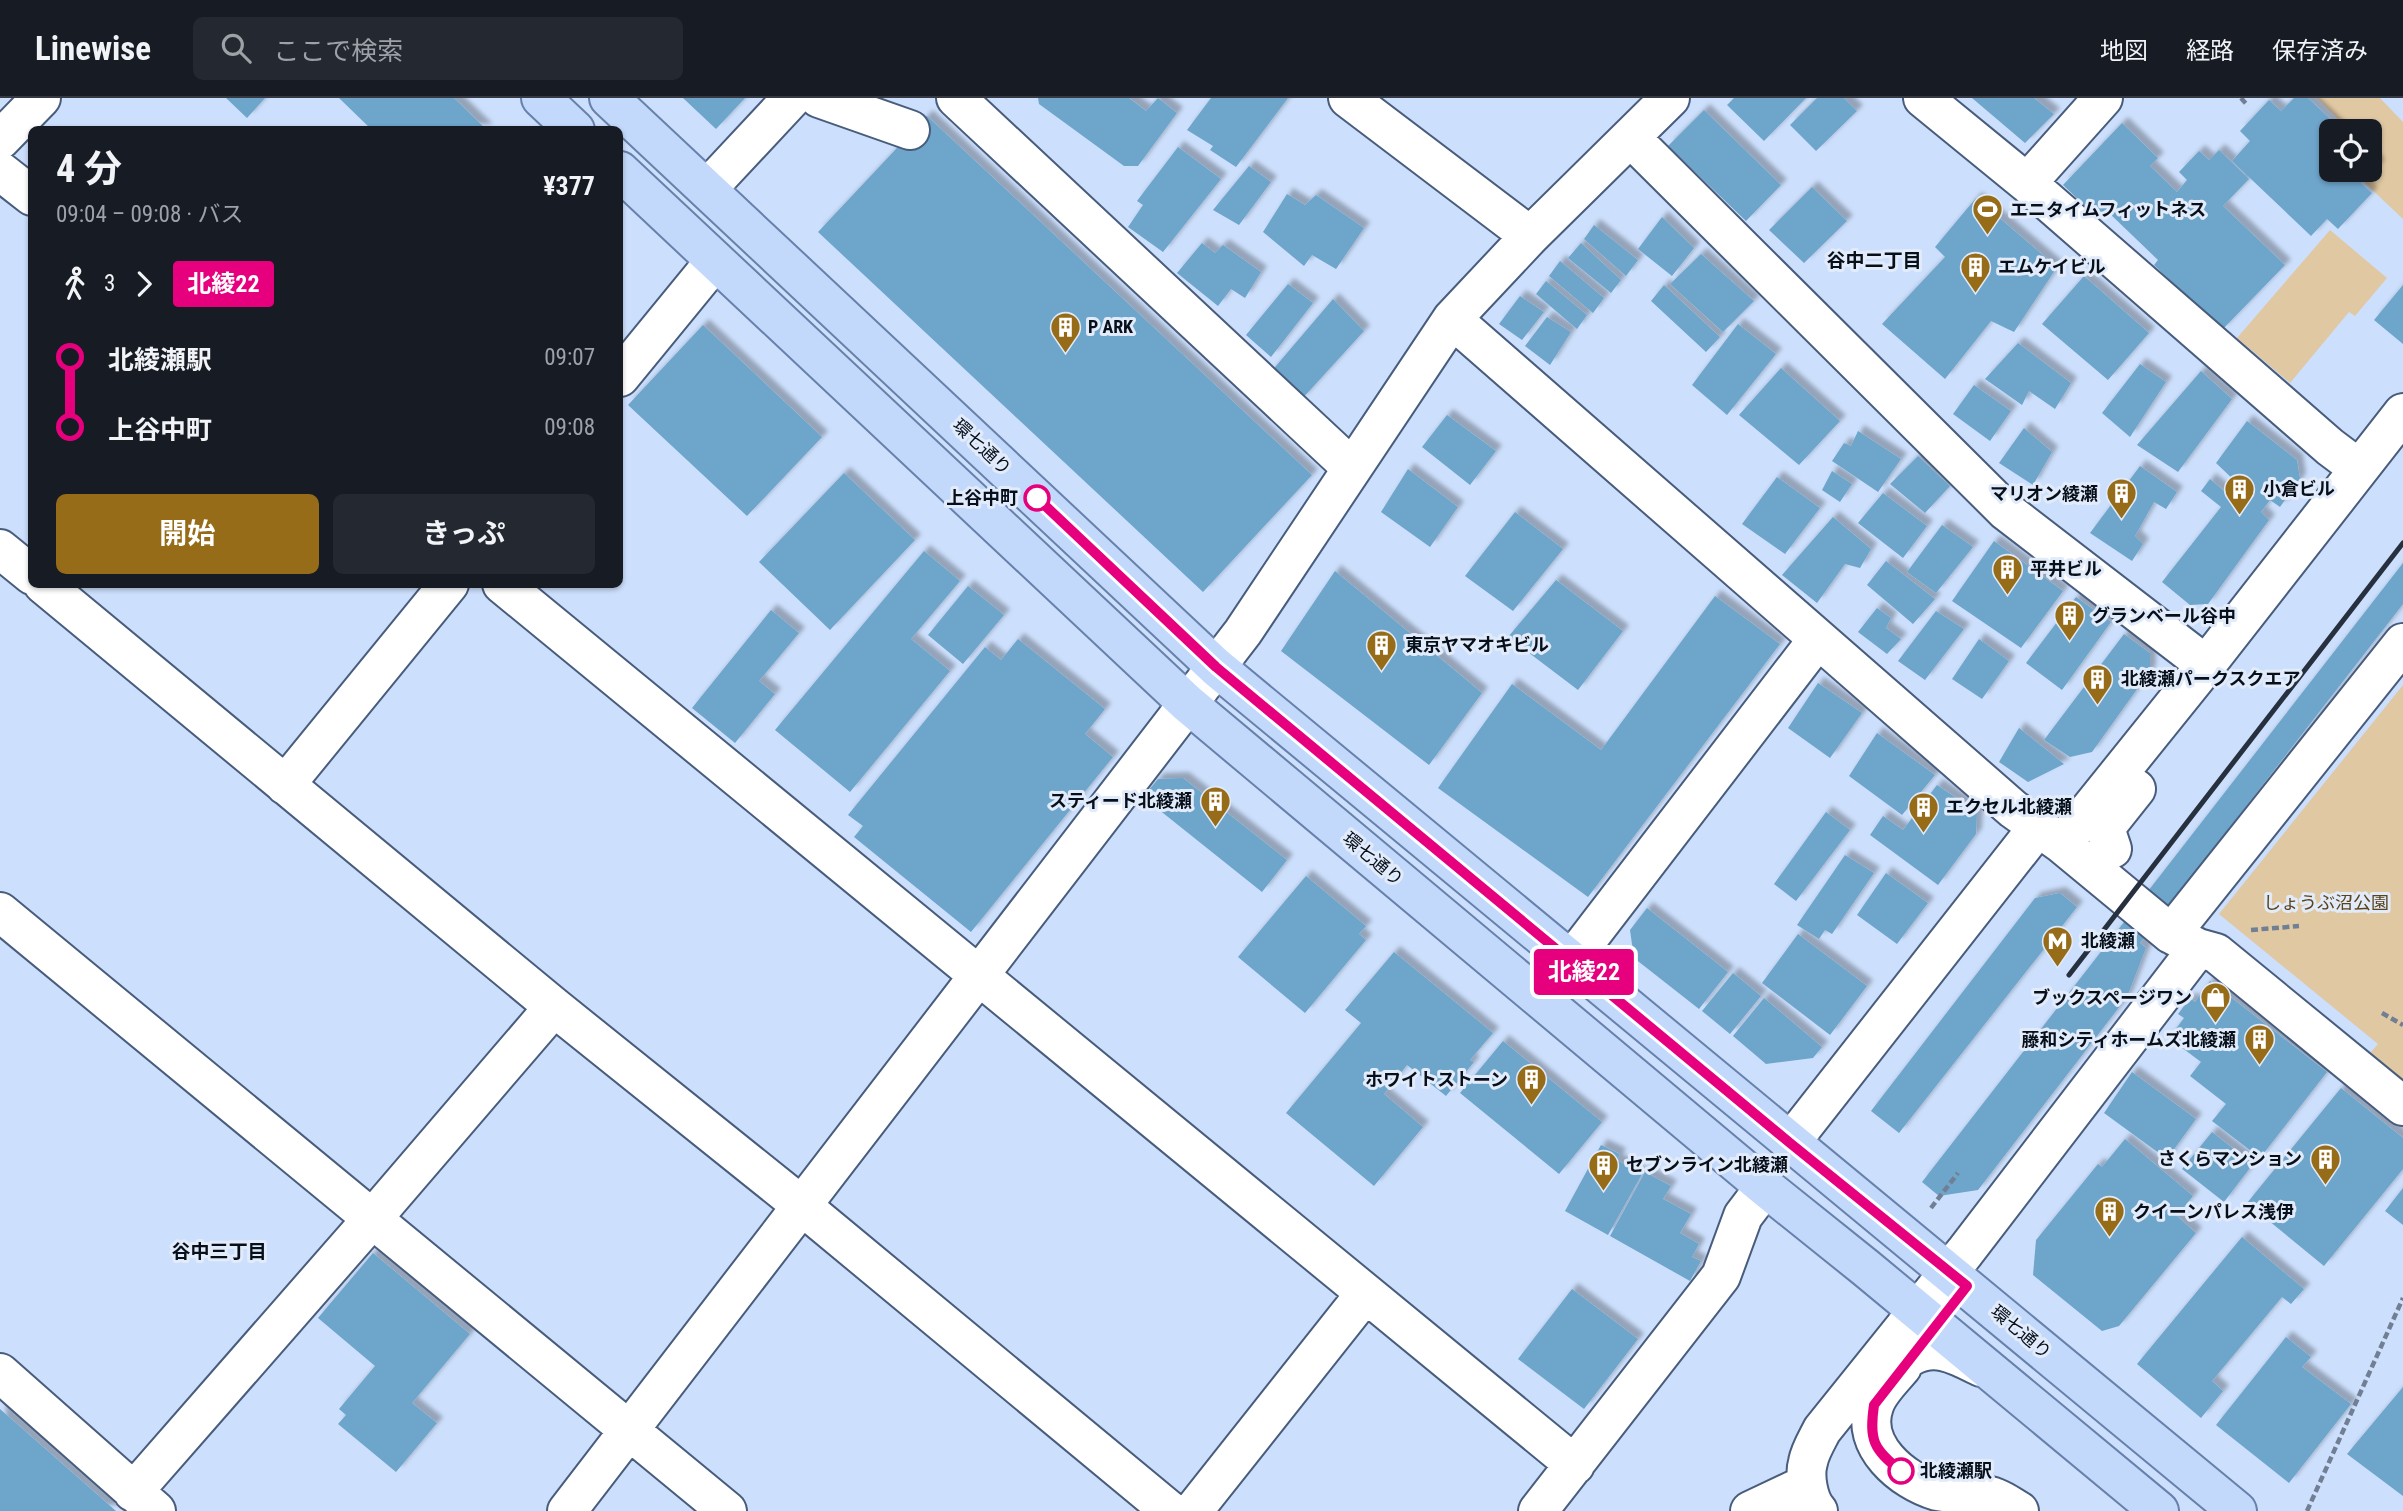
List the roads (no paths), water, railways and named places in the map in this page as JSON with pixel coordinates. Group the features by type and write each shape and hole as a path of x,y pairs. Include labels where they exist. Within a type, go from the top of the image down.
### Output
{"main road":[{"path":"541,98 571,126"},
{"name":"環七通り","path":"609,98 1216,667 2237,1511"},
{"name":"環七通り","path":"623,175 1187,704 1765,1187 2159,1511"}],"street":[{"path":"0,140 41,98"},
{"path":"707,189 793,98"},
{"path":"819,98 910,130"},
{"path":"956,98 1352,468"},
{"path":"1348,98 1530,236"},
{"path":"567,1511 1269,596 1452,319 1530,236 1670,98"},
{"path":"1923,98 2027,183 2330,447 2358,468"},
{"path":"2027,183 2103,98"},
{"path":"1631,138 2006,511 2206,665"},
{"path":"0,170 28,193"},
{"path":"623,373 715,261"},
{"path":"1452,319 2013,809 2185,941 2216,953 2403,1105"},
{"path":"1790,1143 2050,835 2206,665 2403,413"},
{"path":"2112,849 2105,828 2403,444"},
{"path":"38,588 285,785 554,1007 802,1206 1170,1511"},
{"path":"285,785 446,588"},
{"path":"507,588 1575,1465"},
{"path":"1572,961 1818,639"},
{"path":"1750,1511 1813,1497 1808,1462 1822,1430 1926,1318 1958,1279 2185,941 2403,643"},
{"path":"0,912 727,1511"},
{"path":"0,1373 144,1501 372,1219 554,1007"},
{"path":"1538,1511 1721,1276 1743,1216 1765,1187"},
{"path":"1193,1511 1365,1294"},
{"path":"1926,1318 1910,1357 1874,1405 1870,1430 1877,1448 1913,1480 1937,1490 1995,1497 2019,1511"},
{"path":"1910,1357 1922,1350 1936,1349 1953,1353 1990,1371"}],"railway":[{"path":"2069,975 2403,543"}],"place":[{"name":"エニタイムフィットネス","path":"1987,237"},
{"name":"エムケイビル","path":"1975,294"},
{"name":"P ARK","path":"1065,354"},
{"name":"上谷中町","path":"1037,498"},
{"name":"小倉ビル","path":"2240,516"},
{"name":"マリオン綾瀬","path":"2121,521"},
{"name":"平井ビル","path":"2007,596"},
{"name":"グランベール谷中","path":"2069,643"},
{"name":"東京ヤマオキビル","path":"1382,672"},
{"name":"北綾瀬パークスクエア","path":"2098,706"},
{"name":"スティード北綾瀬","path":"1215,828"},
{"name":"エクセル北綾瀬","path":"1923,834"},
{"name":"北綾瀬","path":"2058,968"},
{"name":"ブックスページワン","path":"2215,1025"},
{"name":"藤和シティホームズ北綾瀬","path":"2259,1067"},
{"name":"ホワイトストーン","path":"1531,1107"},
{"name":"さくらマンション","path":"2325,1186"},
{"name":"セブンライン北綾瀬","path":"1603,1192"},
{"name":"クイーンパレス浅伊","path":"2110,1239"},
{"name":"北綾瀬駅","path":"1901,1471"}],"district":[{"name":"谷中二丁目","path":"1874,260"},
{"name":"谷中三丁目","path":"219,1251"}],"park label":[{"name":"しょうぶ沼公園","path":"2326,903"}]}
